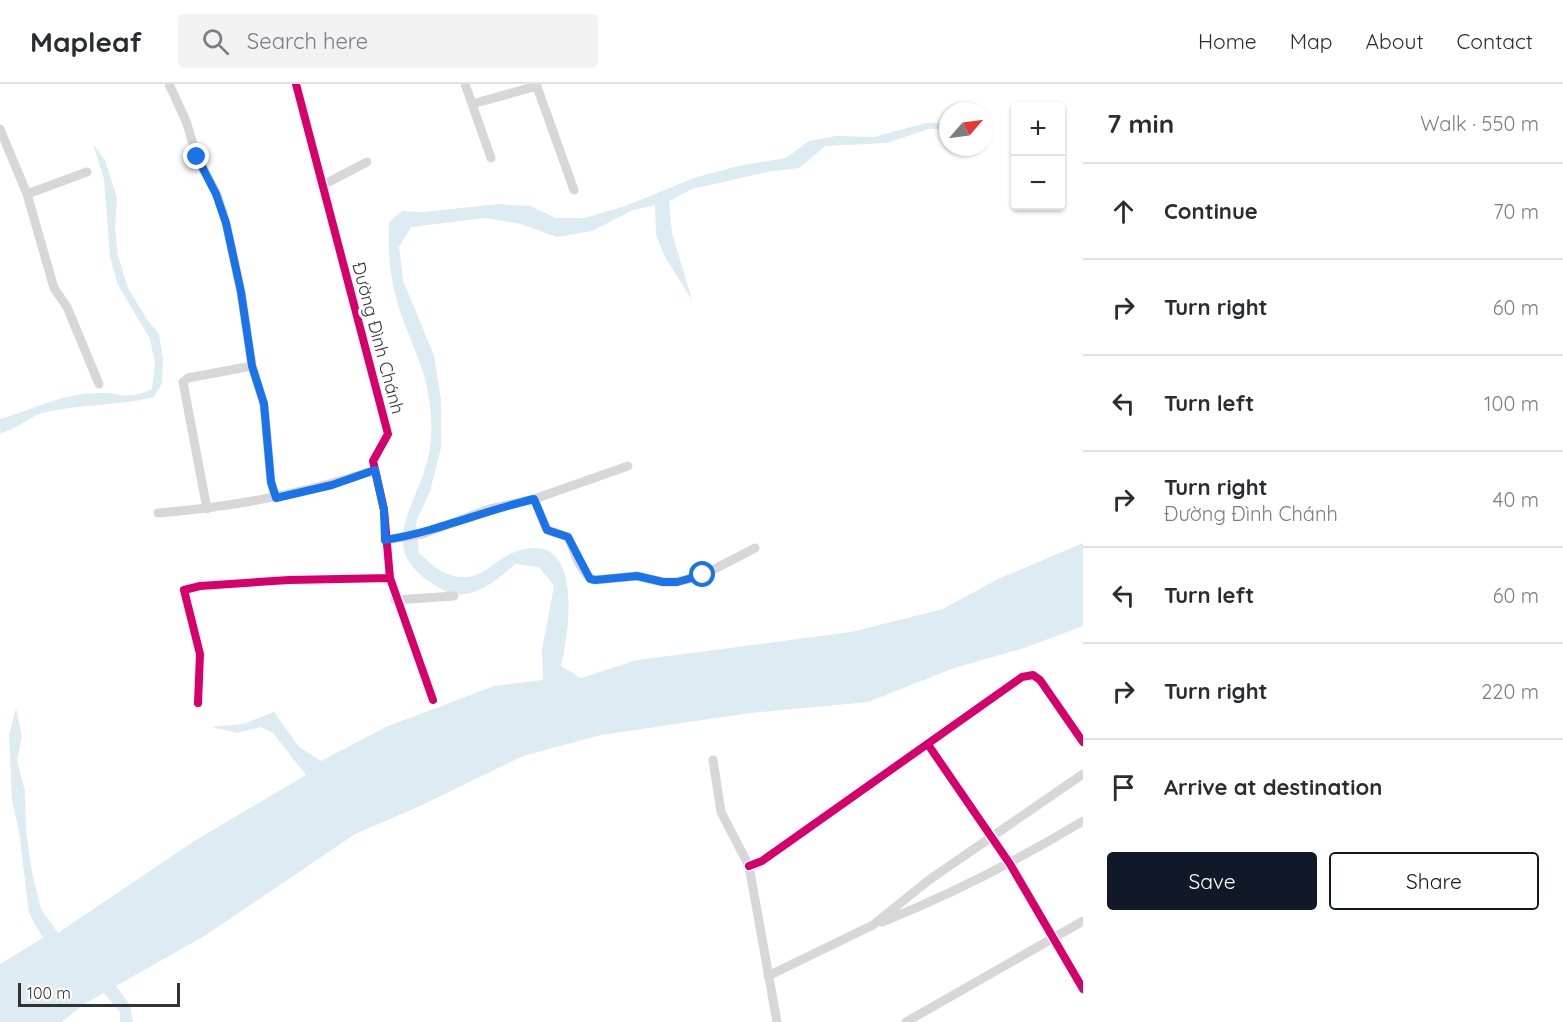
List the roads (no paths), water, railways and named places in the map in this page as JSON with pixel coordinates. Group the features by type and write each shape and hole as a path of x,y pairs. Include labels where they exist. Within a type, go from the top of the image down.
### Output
{"street":[{"path":"168,84 186,121 197,157 216,194 226,223 241,292 252,366 264,404 271,482 276,498"},
{"name":"Đường Đình Chánh","path":"296,84 388,434 373,461 384,510 390,578 395,600 433,700"},
{"path":"465,84 491,158"},
{"path":"472,104 519,93 536,85 574,189"},
{"path":"0,129 27,194 54,288 67,307 99,384"},
{"path":"321,186 367,162"},
{"path":"27,194 87,172"},
{"path":"207,509 183,382 188,378 252,366"},
{"path":"385,540 418,535 490,509 534,499 628,466"},
{"path":"158,513 207,509 276,498 332,485 375,470"},
{"path":"534,499 547,530 568,537 590,579 637,576 663,582 677,582 703,575 755,548"},
{"path":"198,703 200,654 184,590 289,580 390,578"},
{"path":"395,600 454,596"},
{"path":"748,866 762,861 929,746 1022,677 1033,675 1040,680 1083,742"},
{"path":"929,746 1010,864 1083,989"},
{"path":"713,760 722,812 748,866 777,1022"},
{"path":"873,925 928,880 1083,774"},
{"path":"768,976 873,925 936,901 1010,864 1083,821"},
{"path":"906,1022 1083,921"}]}
